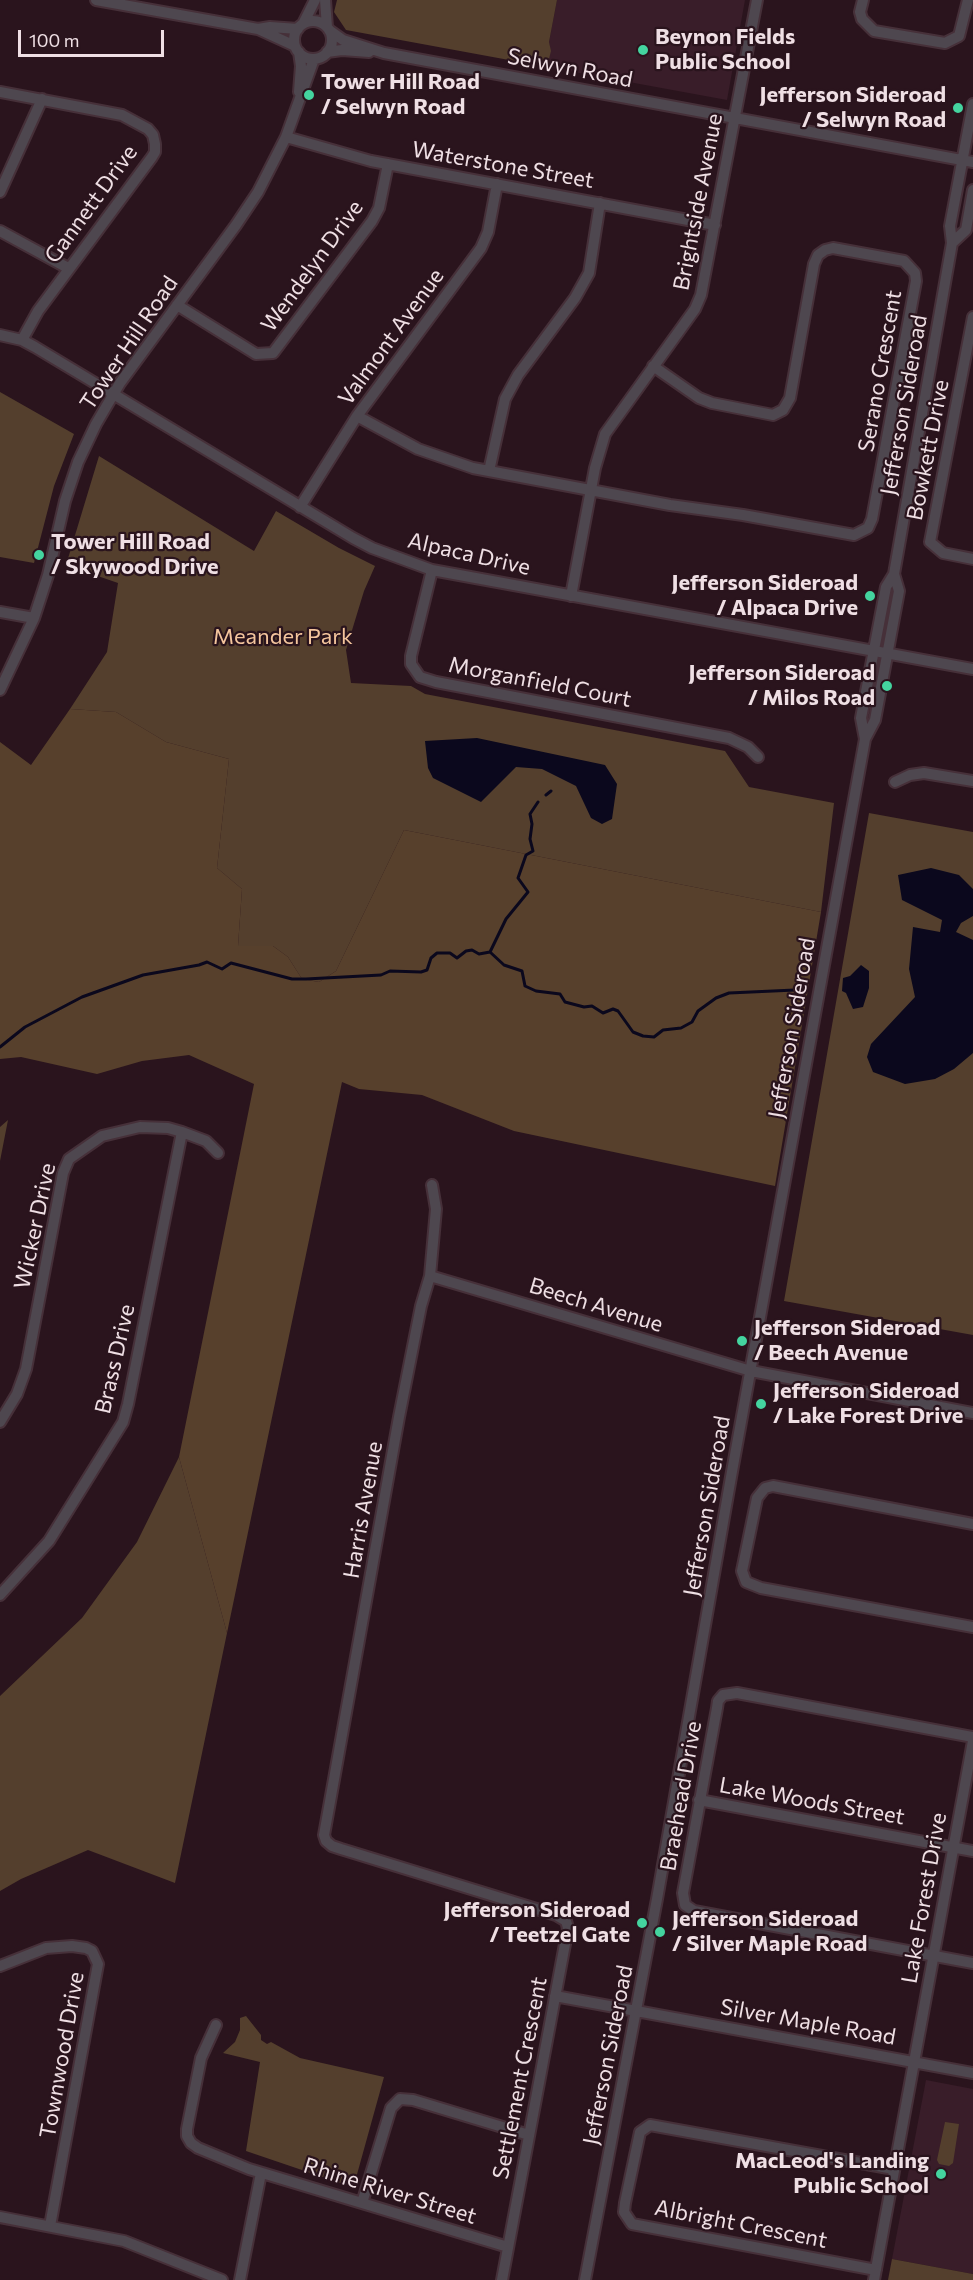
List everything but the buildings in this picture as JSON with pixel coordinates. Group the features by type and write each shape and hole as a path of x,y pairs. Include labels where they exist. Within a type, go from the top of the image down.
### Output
{"street":[{"path":"96,0 258,29 314,59 327,52 332,42 328,29 326,0"},
{"path":"297,49 294,37 315,0"},
{"name":"Brightside Avenue","path":"571,596 600,447 605,434 695,309 701,295 757,0"},
{"path":"862,0 860,12 862,19 874,31 945,43 959,36 968,0"},
{"path":"258,29 300,26 313,21 328,29"},
{"name":"Selwyn Road","path":"328,29 343,40 384,53"},
{"name":"Tower Hill Road","path":"297,49 301,66 298,101"},
{"name":"Selwyn Road","path":"327,52 342,50 384,53 968,160"},
{"name":"Tower Hill Road","path":"0,690 34,618 71,482 86,445 113,394 247,208 286,137 314,59"},
{"name":"Gannett Drive","path":"0,92 129,117 148,129 153,135 155,144 152,157 38,310 22,340"},
{"path":"0,192 42,99"},
{"name":"Jefferson Sideroad","path":"865,739 861,718 886,587 894,574 952,243 950,226 968,160 973,104"},
{"name":"Waterstone Street","path":"286,137 348,156 715,225"},
{"name":"Wendelyn Drive","path":"177,305 256,354 273,353 372,221 379,208 388,164"},
{"name":"Valmont Avenue","path":"300,507 357,416 481,248 488,232 496,184"},
{"name":"Jefferson Sideroad","path":"952,243 966,230 973,190"},
{"path":"489,471 505,399 518,375 575,298 589,273 600,203"},
{"path":"0,231 68,268"},
{"name":"Serano Crescent","path":"591,490 854,535 868,528 872,519 916,281 915,273 904,261 857,252 833,248 818,255 814,264 790,398 783,410 773,415 712,403 699,398 653,366"},
{"name":"Bowkett Drive","path":"973,317 930,542 943,554 973,559"},
{"name":"Alpaca Drive","path":"0,335 22,340 372,548 432,570 973,669"},
{"path":"357,416 418,449 473,468 591,490"},
{"name":"Morganfield Court","path":"432,570 411,656 411,664 420,676 436,682 729,738 748,747 758,757"},
{"name":"Jefferson Sideroad","path":"585,2280 637,2011 865,739 875,720 899,591 894,574"},
{"path":"0,612 34,618"},
{"path":"896,782 910,775 924,773 973,781"},
{"name":"Wicker Drive","path":"0,1422 17,1394 26,1369 66,1162 102,1136 118,1131 156,1127 182,1132 206,1141 218,1153"},
{"name":"Brass Drive","path":"0,1595 49,1541 123,1422 129,1404 182,1132"},
{"name":"Harris Avenue","path":"326,1841 325,1825 342,1725 420,1306 430,1276 436,1209 432,1185"},
{"name":"Beech Avenue","path":"430,1276 751,1371"},
{"path":"751,1371 973,1413"},
{"path":"973,1524 773,1486 765,1488 757,1498 742,1571 746,1582 761,1588 973,1627"},
{"name":"Braehead Drive","path":"933,1956 689,1909 683,1899 683,1893 699,1800 718,1701 730,1692 973,1739"},
{"name":"Lake Forest Drive","path":"875,2275 973,1739"},
{"name":"Lake Woods Street","path":"699,1800 973,1851"},
{"name":"Settlement Crescent","path":"326,1841 341,1849 562,1917 568,1928 502,2280"},
{"name":"Townwood Drive","path":"0,1966 46,1948 72,1946 92,1951 98,1964 50,2226"},
{"path":"933,1956 973,1963"},
{"name":"Silver Maple Road","path":"555,1996 973,2073"},
{"name":"Rhine River Street","path":"216,2025 201,2058 187,2136 191,2143 198,2148 261,2173 508,2247"},
{"path":"362,2203 391,2108 400,2099 413,2100 529,2135"},
{"name":"Albright Crescent","path":"875,2275 632,2223 624,2212 625,2203 640,2132 650,2125 894,2169"},
{"path":"240,2280 261,2173"},
{"path":"0,2217 124,2241 222,2280"}],"shaded area":[{"name":"Beynon Fields Public School","path":"557,0 745,0 727,100 547,67"},
{"path":"70,709 116,712 166,742 229,759 217,868 242,889 238,946 273,946 288,957 302,979 319,982 336,971 404,830 821,912 775,1186 514,1131 422,1095 359,1089 342,1082 227,1633 179,1457 254,1084 189,1055 142,1061 97,1074 21,1057 0,1059 0,742 31,765"},
{"name":"MacLeod's Landing Public School","path":"926,2080 973,2089 973,2274 892,2259"}],"green space":[{"path":"337,0 557,0 547,67 346,30 334,12"},
{"path":"0,392 74,434 54,486 34,563 0,557"},
{"name":"Meander Park","path":"99,456 254,551 276,511 375,566 364,591 346,650 351,683 411,686 425,694 725,751 749,787 834,803 821,912 404,830 336,971 319,982 302,979 288,957 273,946 238,946 242,889 217,868 229,759 166,742 116,712 70,709 107,652 118,583 66,565"},
{"path":"869,813 973,832 973,1335 784,1301"},
{"path":"8,1120 0,1161 0,1127"},
{"path":"179,1457 227,1633 175,1883 88,1850 21,1879 0,1891 0,1696 82,1618 137,1542"},
{"path":"246,2016 261,2035 261,2040 267,2044 271,2042 300,2058 384,2077 356,2178 346,2185 246,2151 260,2062 223,2053 235,2042 240,2030 240,2018"},
{"path":"945,2122 959,2124 953,2163 949,2166 939,2164 937,2160"},
{"path":"892,2259 973,2274 973,2280 888,2280"}],"water":[{"path":"477,738 605,765 617,784 612,819 602,824 591,818 576,786 542,769 516,767 481,802 433,778 428,768 425,741"},
{"path":"931,868 959,875 973,889 973,916 961,923 956,932 973,940 973,1053 954,1069 935,1079 905,1084 873,1072 867,1057 871,1044 915,997 909,969 913,927 940,932 942,920 902,900 898,875"},
{"path":"861,965 869,971 869,988 863,1007 853,1009 846,993 842,991 843,978 850,976"}],"waterway":[{"path":"546,795 551,791"},
{"path":"490,952 506,919 528,892 518,878 526,855 533,851 530,839 532,824 530,814 538,802"},
{"path":"0,1047 25,1027 82,997 143,975 207,962 222,969 231,963 292,979 306,979 381,975 390,971 421,972 427,970 431,958 437,953 450,953 457,958 466,951 472,950 479,954 490,952"},
{"path":"490,952 504,965 522,971 525,986 536,991 560,994 565,1002 584,1007 592,1006 603,1013 613,1009 618,1011 633,1032 643,1036 654,1037 663,1030 681,1028 692,1022 698,1011 716,998 729,993 795,990"}],"place":[{"name":"Beynon Fields Public School","path":"643,50"},
{"name":"Tower Hill Road / Selwyn Road","path":"309,95"},
{"name":"Jefferson Sideroad / Selwyn Road","path":"958,108"},
{"name":"Tower Hill Road / Skywood Drive","path":"39,555"},
{"name":"Jefferson Sideroad / Alpaca Drive","path":"870,596"},
{"name":"Jefferson Sideroad / Milos Road","path":"887,686"},
{"name":"Jefferson Sideroad / Beech Avenue","path":"742,1341"},
{"name":"Jefferson Sideroad / Lake Forest Drive","path":"761,1404"},
{"name":"Jefferson Sideroad / Teetzel Gate","path":"642,1923"},
{"name":"Jefferson Sideroad / Silver Maple Road","path":"660,1932"},
{"name":"MacLeod's Landing Public School","path":"941,2174"}]}
